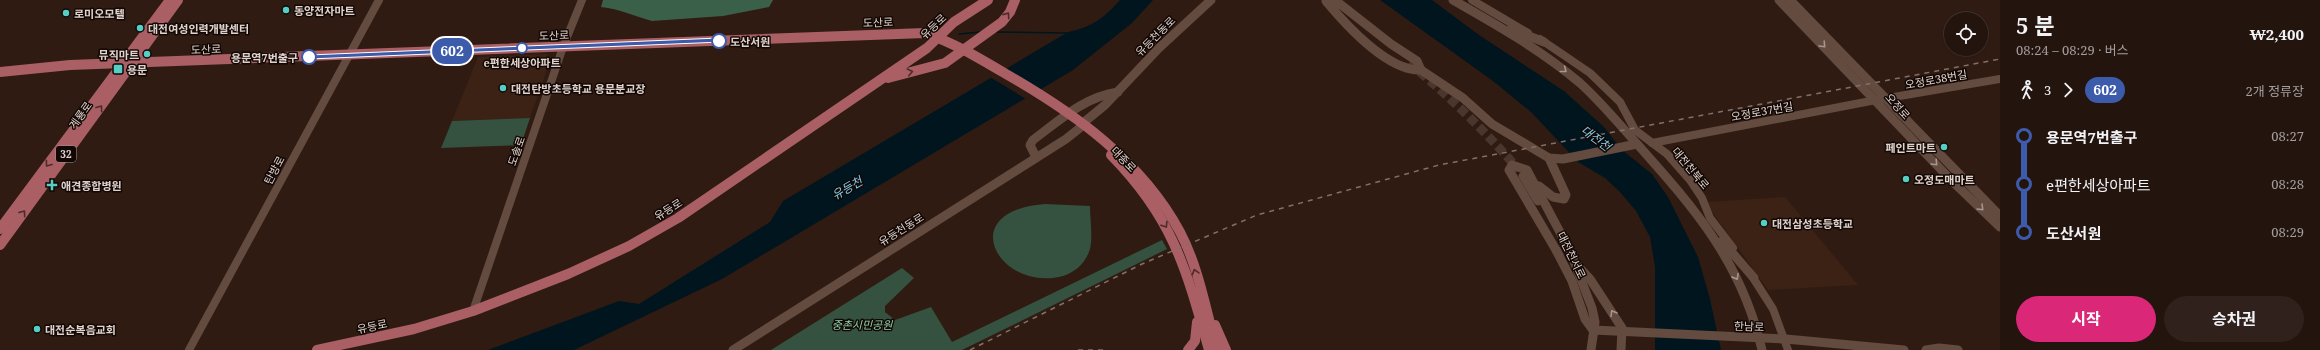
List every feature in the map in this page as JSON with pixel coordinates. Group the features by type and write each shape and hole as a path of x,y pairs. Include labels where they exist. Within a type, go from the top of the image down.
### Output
{"main road":[{"name":"계룡로","path":"0,229 170,0"},
{"name":"계룡로","path":"0,245 178,0"},
{"name":"유등로","path":"317,350 414,329 473,311 568,274 629,246 678,218 873,84 930,48 945,37 954,22 988,0"},
{"path":"873,84 895,75 945,63 995,28 1010,12 1015,0"},
{"name":"유등천동로","path":"733,350 1066,139 1077,122 1118,92 1159,48 1211,0"},
{"path":"1327,0 1347,23 1396,63 1407,70 1421,70 1463,98 1492,124 1549,158 1563,159 1637,144"},
{"path":"1327,0 1406,64"},
{"path":"1327,0 1340,4 1391,44 1417,60 1421,70"},
{"path":"1453,0 1533,47 1574,78 1594,96 1661,171 1682,195 1726,259 1745,292 1756,318 1762,350"},
{"name":"오정로","path":"1779,0 1952,180 2000,227"},
{"name":"오정로","path":"1790,0 2000,216"},
{"path":"1484,18 1544,42"},
{"path":"945,37 954,22"},
{"name":"도산로","path":"0,72 26,69 121,64 905,33 925,33 945,37"},
{"name":"대종로","path":"945,37 952,48 1077,122"},
{"name":"대종로","path":"945,37 1049,99 1077,122 1147,190 1184,265 1217,350"},
{"path":"930,48 952,48"},
{"name":"도산로","path":"0,68 26,69"},
{"path":"1036,157 1030,145 1033,140 1091,99 1108,93 1118,92"},
{"path":"1535,183 1553,197 1564,199 1566,196 1549,158"},
{"path":"1558,255 1512,176 1509,170 1512,165 1523,167 1535,183 1573,260 1592,308 1594,322 1591,350"},
{"path":"1661,171 1682,191 1740,265 1754,278"},
{"name":"대전천서로","path":"1573,260 1520,175 1572,281 1586,320 1593,330"},
{"path":"1573,260 1590,279 1622,328 1621,350"},
{"path":"1188,350 1197,334 1203,312"},
{"path":"1203,312 1226,350"},
{"name":"대종로","path":"1203,312 1209,350"},
{"name":"한남로","path":"1593,330 1609,332 1783,339 1904,350"},
{"path":"1926,350 1958,350"}],"street":[{"name":"탄방로","path":"189,350 379,0"},
{"name":"도솔로","path":"473,311 563,47 582,0"},
{"name":"대전천북로","path":"1472,0 1544,42 1590,73 1620,102 1635,130 1667,154 1690,180 1702,198 1710,218 1767,295 1788,350"},
{"name":"오정로38번길","path":"1876,100 2000,79"},
{"name":"오정로37번길","path":"1652,143 1876,100"}],"shaded area":[{"name":"대전탄방초등학교 용문분교장","path":"546,54 551,58 530,118 452,121 478,57"},
{"name":"대전삼성초등학교","path":"1785,197 1858,285 1768,290 1705,202"}],"green space":[{"path":"603,0 773,0 769,7 723,16 652,21 621,11 601,7"},
{"path":"530,118 521,145 441,148 452,121"},
{"path":"1045,204 1090,206 1090,249 1086,258 1076,269 1063,276 1040,278 1021,273 1005,263 996,249 993,234 1000,221 1016,210"},
{"name":"중촌시민공원","path":"1162,240 1167,249 962,350 771,350 902,268 914,278 885,306 885,312 895,320 931,307 952,342"}],"water":[{"name":"유등천","path":"1120,0 1153,0 1132,23 1073,70 722,279 574,350 488,350 619,301 639,304 770,222 783,201 1068,32 1097,21"},
{"name":"대전천","path":"1380,0 1432,0 1479,35 1564,91 1604,127 1622,150 1652,174 1668,197 1698,257 1710,299 1721,350 1655,350 1655,267 1650,237 1636,211 1620,192 1605,178 1578,162 1531,112 1493,81"}],"pier":[{"path":"1005,68 1041,90 1026,99 990,77"}],"waterway":[{"path":"959,34 981,32"},
{"path":"997,32 1067,33"}],"tunnel":[{"path":"1409,63 1466,114 1519,170"}],"railway":[{"path":"970,350 1142,264 1257,215 1439,165 2000,59"},
{"path":"1078,350 1107,350"}],"bus line":[{"name":"602","path":"309,57 719,41"}],"place":[{"name":"동양전자마트","path":"286,10"},
{"name":"로미오모텔","path":"66,13"},
{"name":"대전여성인력개발센터","path":"140,28"},
{"name":"도산서원","path":"719,41"},
{"name":"e편한세상아파트","path":"522,48"},
{"name":"뮤직마트","path":"147,54"},
{"name":"용문역7번출구","path":"309,57"},
{"name":"용문","path":"118,69"},
{"name":"대전탄방초등학교 용문분교장","path":"503,88"},
{"name":"페인트마트","path":"1944,147"},
{"name":"오정도매마트","path":"1906,179"},
{"name":"애견종합병원","path":"52,185"},
{"name":"대전삼성초등학교","path":"1764,223"},
{"name":"대전순복음교회","path":"37,329"}]}
